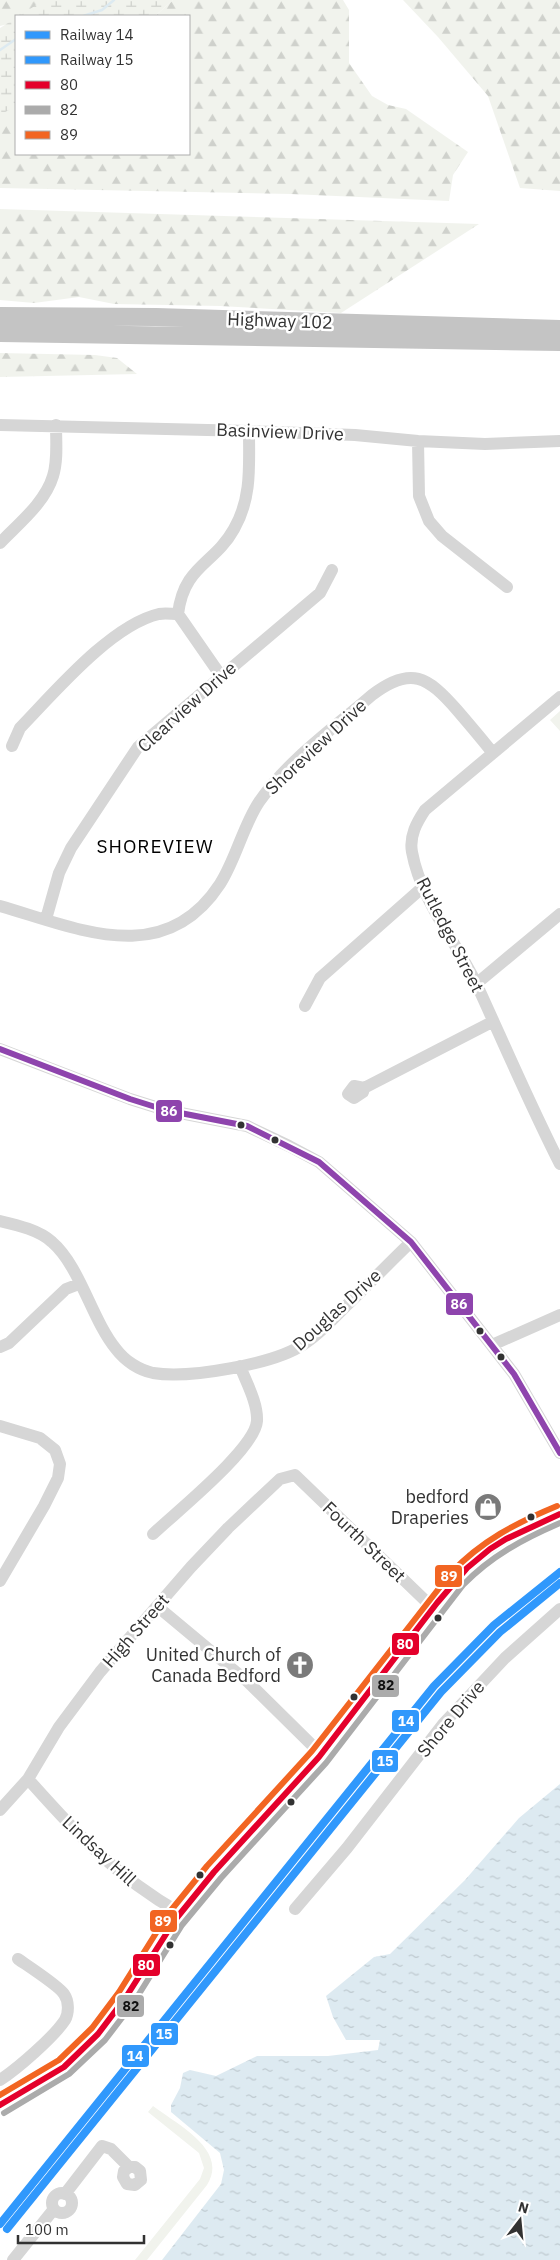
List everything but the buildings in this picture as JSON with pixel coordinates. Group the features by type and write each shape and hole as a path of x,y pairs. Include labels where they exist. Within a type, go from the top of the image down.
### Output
{"highway":[{"name":"Highway 102","path":"0,316 156,317 560,329"},
{"name":"Highway 102","path":"0,334 560,342"}],"main road":[{"path":"0,2105 36,2086 82,2052 128,1994 180,1913 321,1754 463,1574 489,1550 530,1527 560,1514"}],"street":[{"name":"Basinview Drive","path":"0,425 249,430 355,435 418,442 485,444 560,441"},
{"path":"0,544 36,505 46,490 53,475 56,425"},
{"path":"221,676 178,614 185,584 194,572 227,540 242,515 248,493 249,430"},
{"path":"418,442 419,496 429,521 442,536 507,587"},
{"name":"Clearview Drive","path":"46,919 59,873 71,848 138,747 320,593 332,570"},
{"path":"12,746 20,728 107,643 129,627 148,617 161,614 178,614"},
{"name":"Shoreview Drive","path":"0,906 79,930 107,936 130,936 165,929 181,922 207,900 220,884 231,865 257,805 267,790 282,774 384,686 400,680 412,678 428,681 440,691 492,752"},
{"name":"Rutledge Street","path":"560,697 425,810 414,827 411,850 423,887 476,984 492,1022 557,1148 560,1164"},
{"path":"305,1006 320,978 423,887"},
{"path":"476,984 560,914"},
{"path":"364,1088 492,1022"},
{"path":"0,1049 130,1099 165,1110 247,1126 320,1162 411,1242 492,1345 530,1400 560,1453"},
{"name":"Douglas Drive","path":"0,1221 19,1226 52,1241 67,1259 109,1340 127,1361 140,1369 153,1373 172,1374 240,1366 289,1354 306,1343 411,1242"},
{"path":"0,1347 9,1343 66,1289 79,1284"},
{"path":"492,1345 560,1315"},
{"path":"154,1534 232,1460 254,1434 257,1421 256,1410 240,1366"},
{"path":"0,1426 40,1438 55,1450 60,1464 58,1478 44,1506 0,1581"},
{"name":"High Street","path":"0,1810 28,1779 59,1728 100,1672 192,1567 228,1528 280,1479 294,1475"},
{"name":"Fourth Street","path":"294,1475 434,1609"},
{"path":"158,1607 268,1700 321,1754"},
{"name":"Shore Drive","path":"295,1909 347,1848 444,1723 504,1658 560,1609"},
{"name":"Lindsay Hill","path":"28,1779 71,1827 120,1874 154,1899 180,1913"},
{"path":"0,2080 10,2073 66,2019 68,2007 64,1993 18,1959"},
{"path":"13,2260 54,2209 63,2213 69,2210 71,2201 64,2194 102,2146 111,2149 129,2167"}],"green space":[{"path":"0,0 59,0 36,15 15,15 15,22 0,26"},
{"path":"44,0 173,0 156,15 21,15"},
{"path":"173,0 343,0 349,10 349,63 372,96 388,105 406,109 468,152 453,175 449,201 291,194 0,188 0,112 15,104 15,155 190,155 190,15 156,15"},
{"path":"403,0 560,0 560,191 520,188 488,96 438,37"},
{"path":"15,19 15,107 0,115 0,28"},
{"path":"0,209 479,224 341,313 220,306 114,304 79,297 34,303 0,300"},
{"path":"0,353 95,355 117,358 137,374 0,377"},
{"path":"560,711 560,731 550,720"},
{"path":"153,2106 198,2140 206,2150 211,2161 212,2172 207,2185 147,2260 135,2260 200,2179 204,2168 199,2153 148,2112"}],"water":[{"path":"560,1784 560,2260 162,2260 221,2184 224,2170 220,2153 171,2112 171,2105 180,2088 183,2073 190,2070 216,2076 257,2056 328,2056 378,2050 380,2040 346,2040 333,2017 326,1996 374,1957 390,1954 465,1880 519,1818"}],"waterway":[{"path":"86,15 102,10 114,0"},
{"path":"0,50 15,40"}],"rail line":[{"name":"14","path":"0,2224 434,1686 494,1625 560,1572"},
{"name":"15","path":"7,2229 441,1692 500,1632 560,1583"}],"transit line":[{"name":"86","path":"0,1049 130,1099 165,1110 247,1126 319,1162 411,1242 514,1374 560,1453"},
{"name":"89","path":"0,2095 59,2060 92,2028 119,1992 168,1914 207,1866 312,1751 451,1573 474,1551 487,1542 527,1519 557,1506"},
{"name":"80","path":"0,2105 64,2067 98,2034 126,1997 175,1920 214,1872 319,1757 437,1603 467,1568 490,1549 506,1539 560,1514"},
{"name":"82","path":"4,2113 69,2074 105,2040 134,2002 182,1925 221,1878 326,1763 463,1585 485,1565 508,1549 560,1523"}],"place":[{"name":"bedford Draperies","path":"488,1507"},
{"name":"United Church of Canada Bedford","path":"300,1665"}],"district":[{"name":"SHOREVIEW","path":"155,846"}]}
